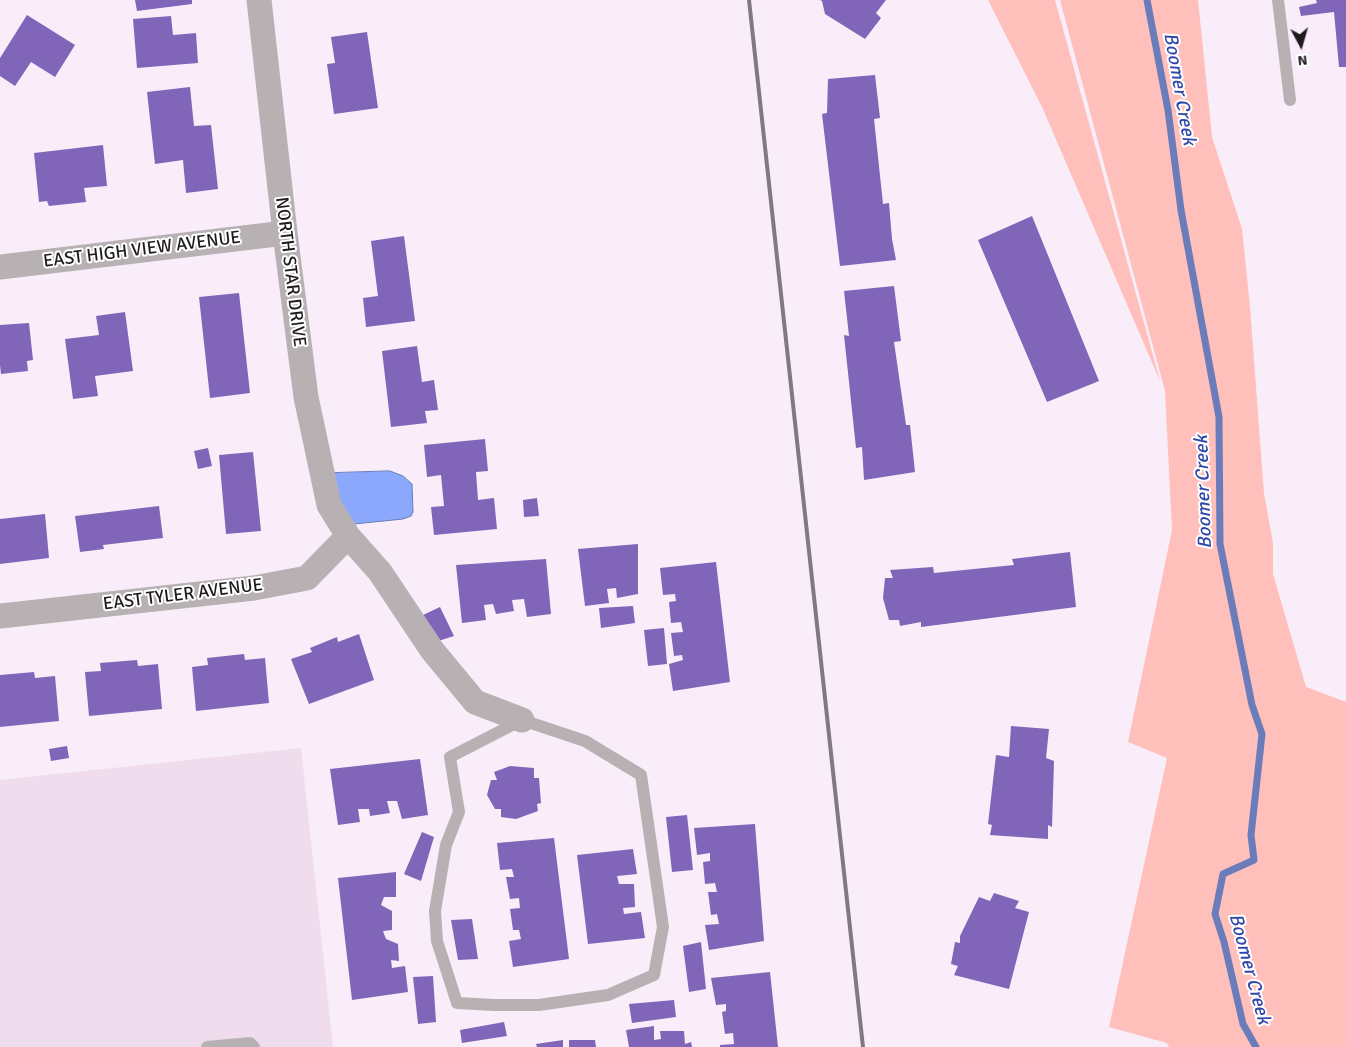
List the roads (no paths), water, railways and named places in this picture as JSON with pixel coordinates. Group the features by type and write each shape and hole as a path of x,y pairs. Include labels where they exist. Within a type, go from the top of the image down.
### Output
{"street":[{"name":"NORTH STAR DRIVE","path":"259,0 284,233 306,397 329,505 348,536 380,572 432,650 475,702 522,720"},
{"name":"EAST HIGH VIEW AVENUE","path":"0,267 284,233"},
{"name":"EAST TYLER AVENUE","path":"0,616 254,588 307,578 348,536"}],"lane":[{"path":"1278,0 1290,100"},
{"path":"522,720 585,741 641,775 663,927 654,975 608,995 539,1005 457,1003 437,941 435,911 446,845 459,812 450,757 522,720"},
{"path":"207,1047 250,1043 254,1047"}],"water":[{"path":"390,471 403,476 412,484 413,512 411,516 403,519 354,524 340,500 334,473"}],"waterway":[{"name":"Boomer Creek","path":"1147,0 1168,110 1181,210 1219,417 1220,544 1252,705 1262,734 1251,835 1254,860 1223,874 1215,914 1224,942 1243,1024 1256,1047"}],"railway":[{"path":"749,0 863,1047"}]}
